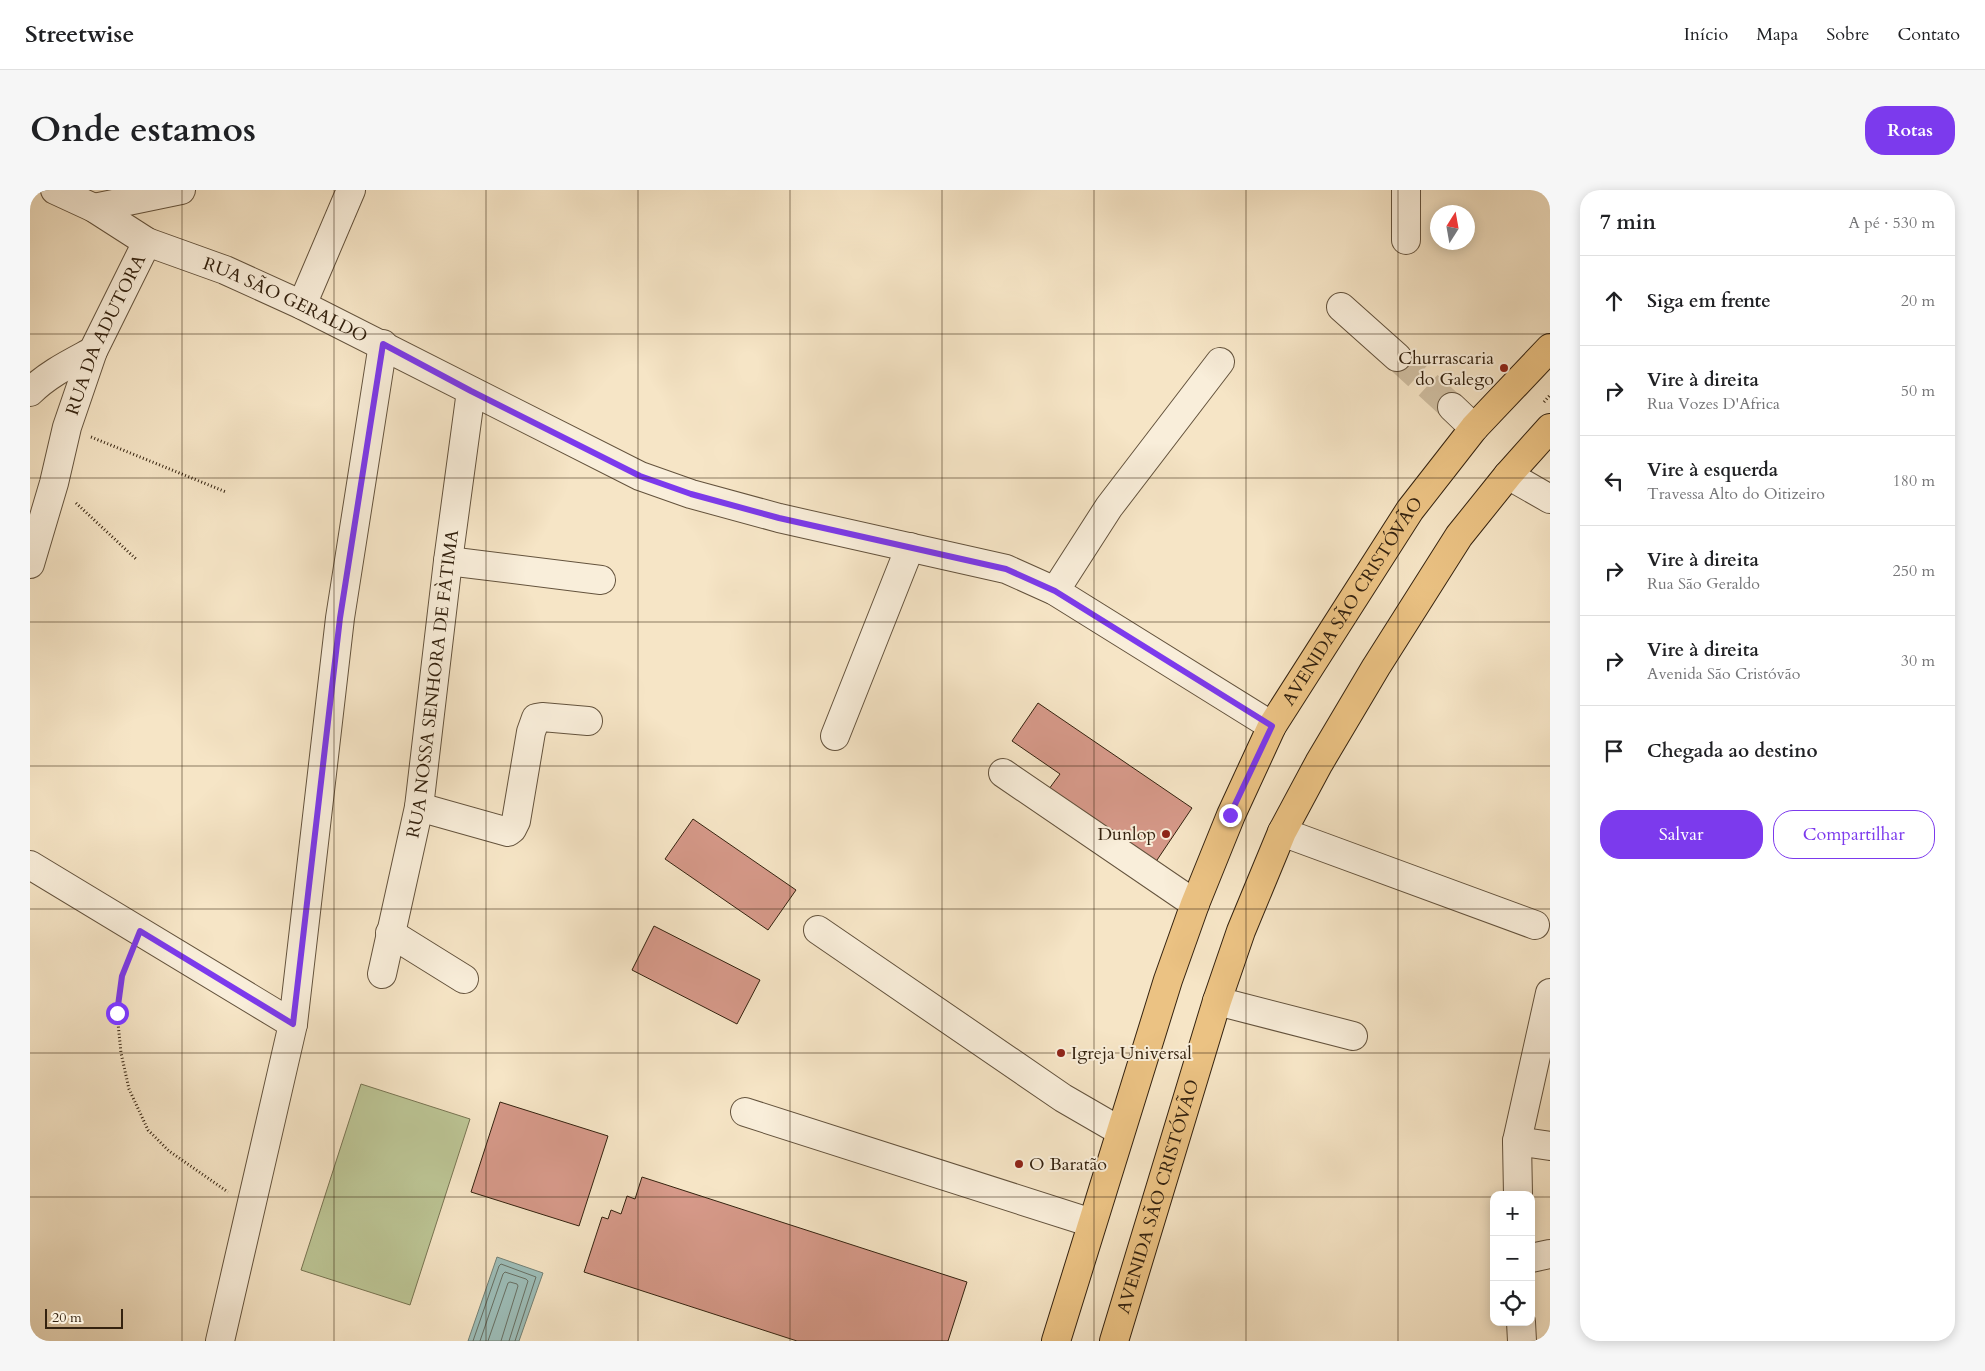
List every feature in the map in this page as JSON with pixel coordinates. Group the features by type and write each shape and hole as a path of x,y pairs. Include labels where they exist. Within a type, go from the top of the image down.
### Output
{"main road":[{"name":"AVENIDA SÃO CRISTÓVÃO","path":"1056,1341 1168,980 1230,815 1272,726 1410,510 1474,428 1550,348"},
{"name":"AVENIDA SÃO CRISTÓVÃO","path":"1114,1341 1217,1001 1241,931 1282,832 1319,763 1459,536 1508,474 1550,428"}],"street":[{"name":"RUA SÃO GERALDO","path":"55,190 94,208 147,242 225,270 302,304 640,476 691,494 779,518 1006,569 1055,591 1272,726"},
{"path":"94,208 181,190"},
{"path":"302,304 351,190"},
{"path":"1406,190 1406,240"},
{"name":"RUA DA ADUTORA","path":"30,564 54,482 67,427 93,351 147,242"},
{"path":"1341,307 1396,357"},
{"path":"220,1341 293,1024 340,618 383,344"},
{"path":"30,392 39,383 93,351"},
{"path":"1055,591 1109,507 1220,362"},
{"name":"RUA NOSSA SENHORA DE FÀTIMA","path":"382,974 419,807 448,561 471,391"},
{"path":"1452,408 1474,428"},
{"path":"1508,474 1550,499"},
{"path":"835,736 910,547"},
{"path":"448,561 601,580"},
{"path":"419,807 508,832 516,822 531,732 536,718 542,716 588,720"},
{"path":"1003,773 1195,904"},
{"path":"1282,832 1535,925"},
{"path":"30,865 293,1024"},
{"path":"818,930 1063,1098 1120,1131"},
{"path":"390,932 464,979"},
{"path":"1518,1191 1517,1141 1550,993"},
{"path":"1217,1001 1353,1036"},
{"path":"745,1112 1092,1223"},
{"path":"1517,1141 1550,1146"},
{"path":"1535,1257 1550,1254"},
{"path":"1521,1326 1522,1341"}],"path":[{"name":"RUA DA ADUTORA","path":"67,427 226,492"},
{"path":"54,482 136,560"},
{"path":"140,931 122,976 117,1013 121,1053 128,1089 148,1130 169,1151 235,1197 252,1203"}],"green space":[{"path":"361,1084 470,1119 410,1305 301,1270"}],"water":[{"path":"497,1257 543,1273 519,1341 468,1341"}],"building":[{"path":"1038,703 1192,808 1153,866 1046,793 1060,774 1012,741"},
{"path":"693,819 796,890 768,930 665,859"},
{"path":"654,926 760,980 737,1024 632,970"},
{"path":"500,1102 608,1136 579,1226 471,1192"},
{"path":"642,1177 967,1282 948,1341 797,1341 584,1272 602,1217 608,1219 611,1210 621,1214 627,1196 635,1199"}],"tunnel":[{"path":"1397,357 1452,407"}],"place":[{"name":"Churrascaria do Galego","path":"1504,368"},
{"name":"Dunlop","path":"1166,834"},
{"name":"Igreja Universal","path":"1061,1053"},
{"name":"O Baratão","path":"1019,1164"}],"route":[{"path":"117,1013 122,976 140,931 293,1024 340,618 383,344 471,391 640,476 691,494 779,518 1006,569 1055,591 1272,726 1230,815"}]}
